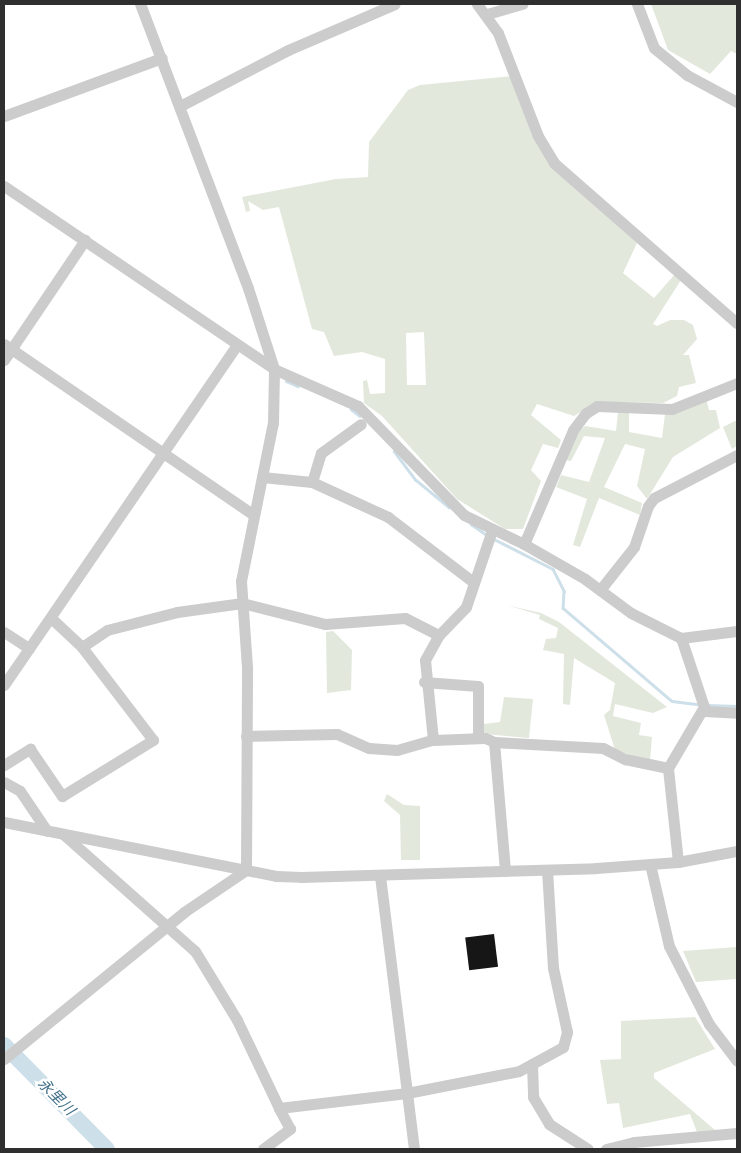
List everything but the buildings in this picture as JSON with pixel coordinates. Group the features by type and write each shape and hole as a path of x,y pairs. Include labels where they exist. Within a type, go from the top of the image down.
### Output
{"street":[{"path":"140,4 162,58 269,346 274,369 273,423 241,580 246,736 246,870"},
{"path":"180,106 288,50 395,4"},
{"path":"477,4 487,14 498,33 538,136 554,163 737,322"},
{"path":"487,14 523,4"},
{"path":"637,4 654,48 687,75 737,102"},
{"path":"4,116 162,58"},
{"path":"4,186 274,369 358,406 446,498 490,535 524,544 600,590 632,613 681,638 737,631"},
{"path":"4,360 8,346 84,240"},
{"path":"4,686 236,345"},
{"path":"8,346 163,450 254,515"},
{"path":"524,544 573,430 586,413 597,406 672,409 737,384"},
{"path":"312,482 321,453 361,424"},
{"path":"600,590 634,547 648,506 654,498 737,455"},
{"path":"262,477 312,482 388,517 473,582"},
{"path":"433,740 424,682 428,650 439,635 466,608 490,535"},
{"path":"82,647 107,630 177,612 242,603 325,624 405,618 439,635"},
{"path":"4,765 30,749 62,796 153,740 82,647 51,618"},
{"path":"4,632 29,648"},
{"path":"681,638 704,706"},
{"path":"424,682 478,686 478,738"},
{"path":"704,706 737,713"},
{"path":"678,862 668,768 693,719 704,706"},
{"path":"246,736 337,734 370,748 397,750 433,740 478,738 494,742 602,748 625,759 668,768"},
{"path":"494,742 505,872"},
{"path":"4,782 20,791 47,831"},
{"path":"4,822 276,876 380,876 547,870 678,862 737,851"},
{"path":"62,834 170,926 194,951 236,1020 290,1129 263,1149"},
{"path":"650,864 669,946 718,1040 737,1061"},
{"path":"4,1059 37,1035 170,926 246,870"},
{"path":"279,1108 407,1093 519,1072 563,1047 567,1032 553,968 547,870"},
{"path":"380,876 414,1149"},
{"path":"532,1064 533,1097 549,1124 588,1149"},
{"path":"606,1149 634,1142 737,1133"}],"shaded area":[{"path":"651,4 737,4 737,54 731,51 710,74 668,50"},
{"path":"512,76 543,154 637,243 623,273 654,298 675,274 681,280 653,324 657,326 670,320 684,320 693,325 697,339 683,355 689,355 696,383 679,387 677,396 663,403 597,402 574,416 537,404 531,415 561,440 558,448 543,444 531,470 541,481 523,529 505,529 457,499 382,416 364,403 363,381 367,380 370,394 385,393 385,359 362,352 334,356 324,332 312,329 279,207 263,210 248,201 250,211 246,212 242,197 336,179 368,177 369,142 408,90 420,85","holes":["424,332 426,385 407,385 406,333"]},
{"path":"706,398 709,410 716,410 720,428 673,457 647,499 637,486 645,449 625,444 604,487 642,503 640,515 599,498 580,547 573,545 587,499 556,487 561,475 589,482 605,438 584,436 571,461 565,460 576,434 585,426 616,431 618,412 629,412 629,432 662,438 665,414"},
{"path":"737,420 737,446 732,449 723,427"},
{"path":"506,605 541,613 559,622 667,707 653,713 615,704 613,716 641,723 639,735 652,737 650,761 615,750 604,715 610,710 615,683 574,658 570,705 563,704 564,654 543,650 546,639 556,638 558,628 539,619 540,615"},
{"path":"333,631 352,650 351,690 327,693 326,632"},
{"path":"504,697 533,699 529,738 483,734 484,724 500,722"},
{"path":"387,794 404,805 420,806 420,860 401,860 400,815 384,801"},
{"path":"737,947 737,979 696,982 683,951"},
{"path":"695,1017 715,1049 654,1073 654,1078 715,1130 697,1132 690,1114 623,1128 619,1103 607,1104 600,1060 621,1059 621,1021"}],"waterway":[{"path":"286,381 298,386"},
{"path":"351,409 360,416"},
{"path":"394,451 416,480 449,507"},
{"path":"471,524 487,535"},
{"path":"492,538 553,569 564,591 563,608 672,701 698,704"},
{"path":"706,705 737,706"},
{"name":"永里川","path":"4,1045 107,1149"}]}
